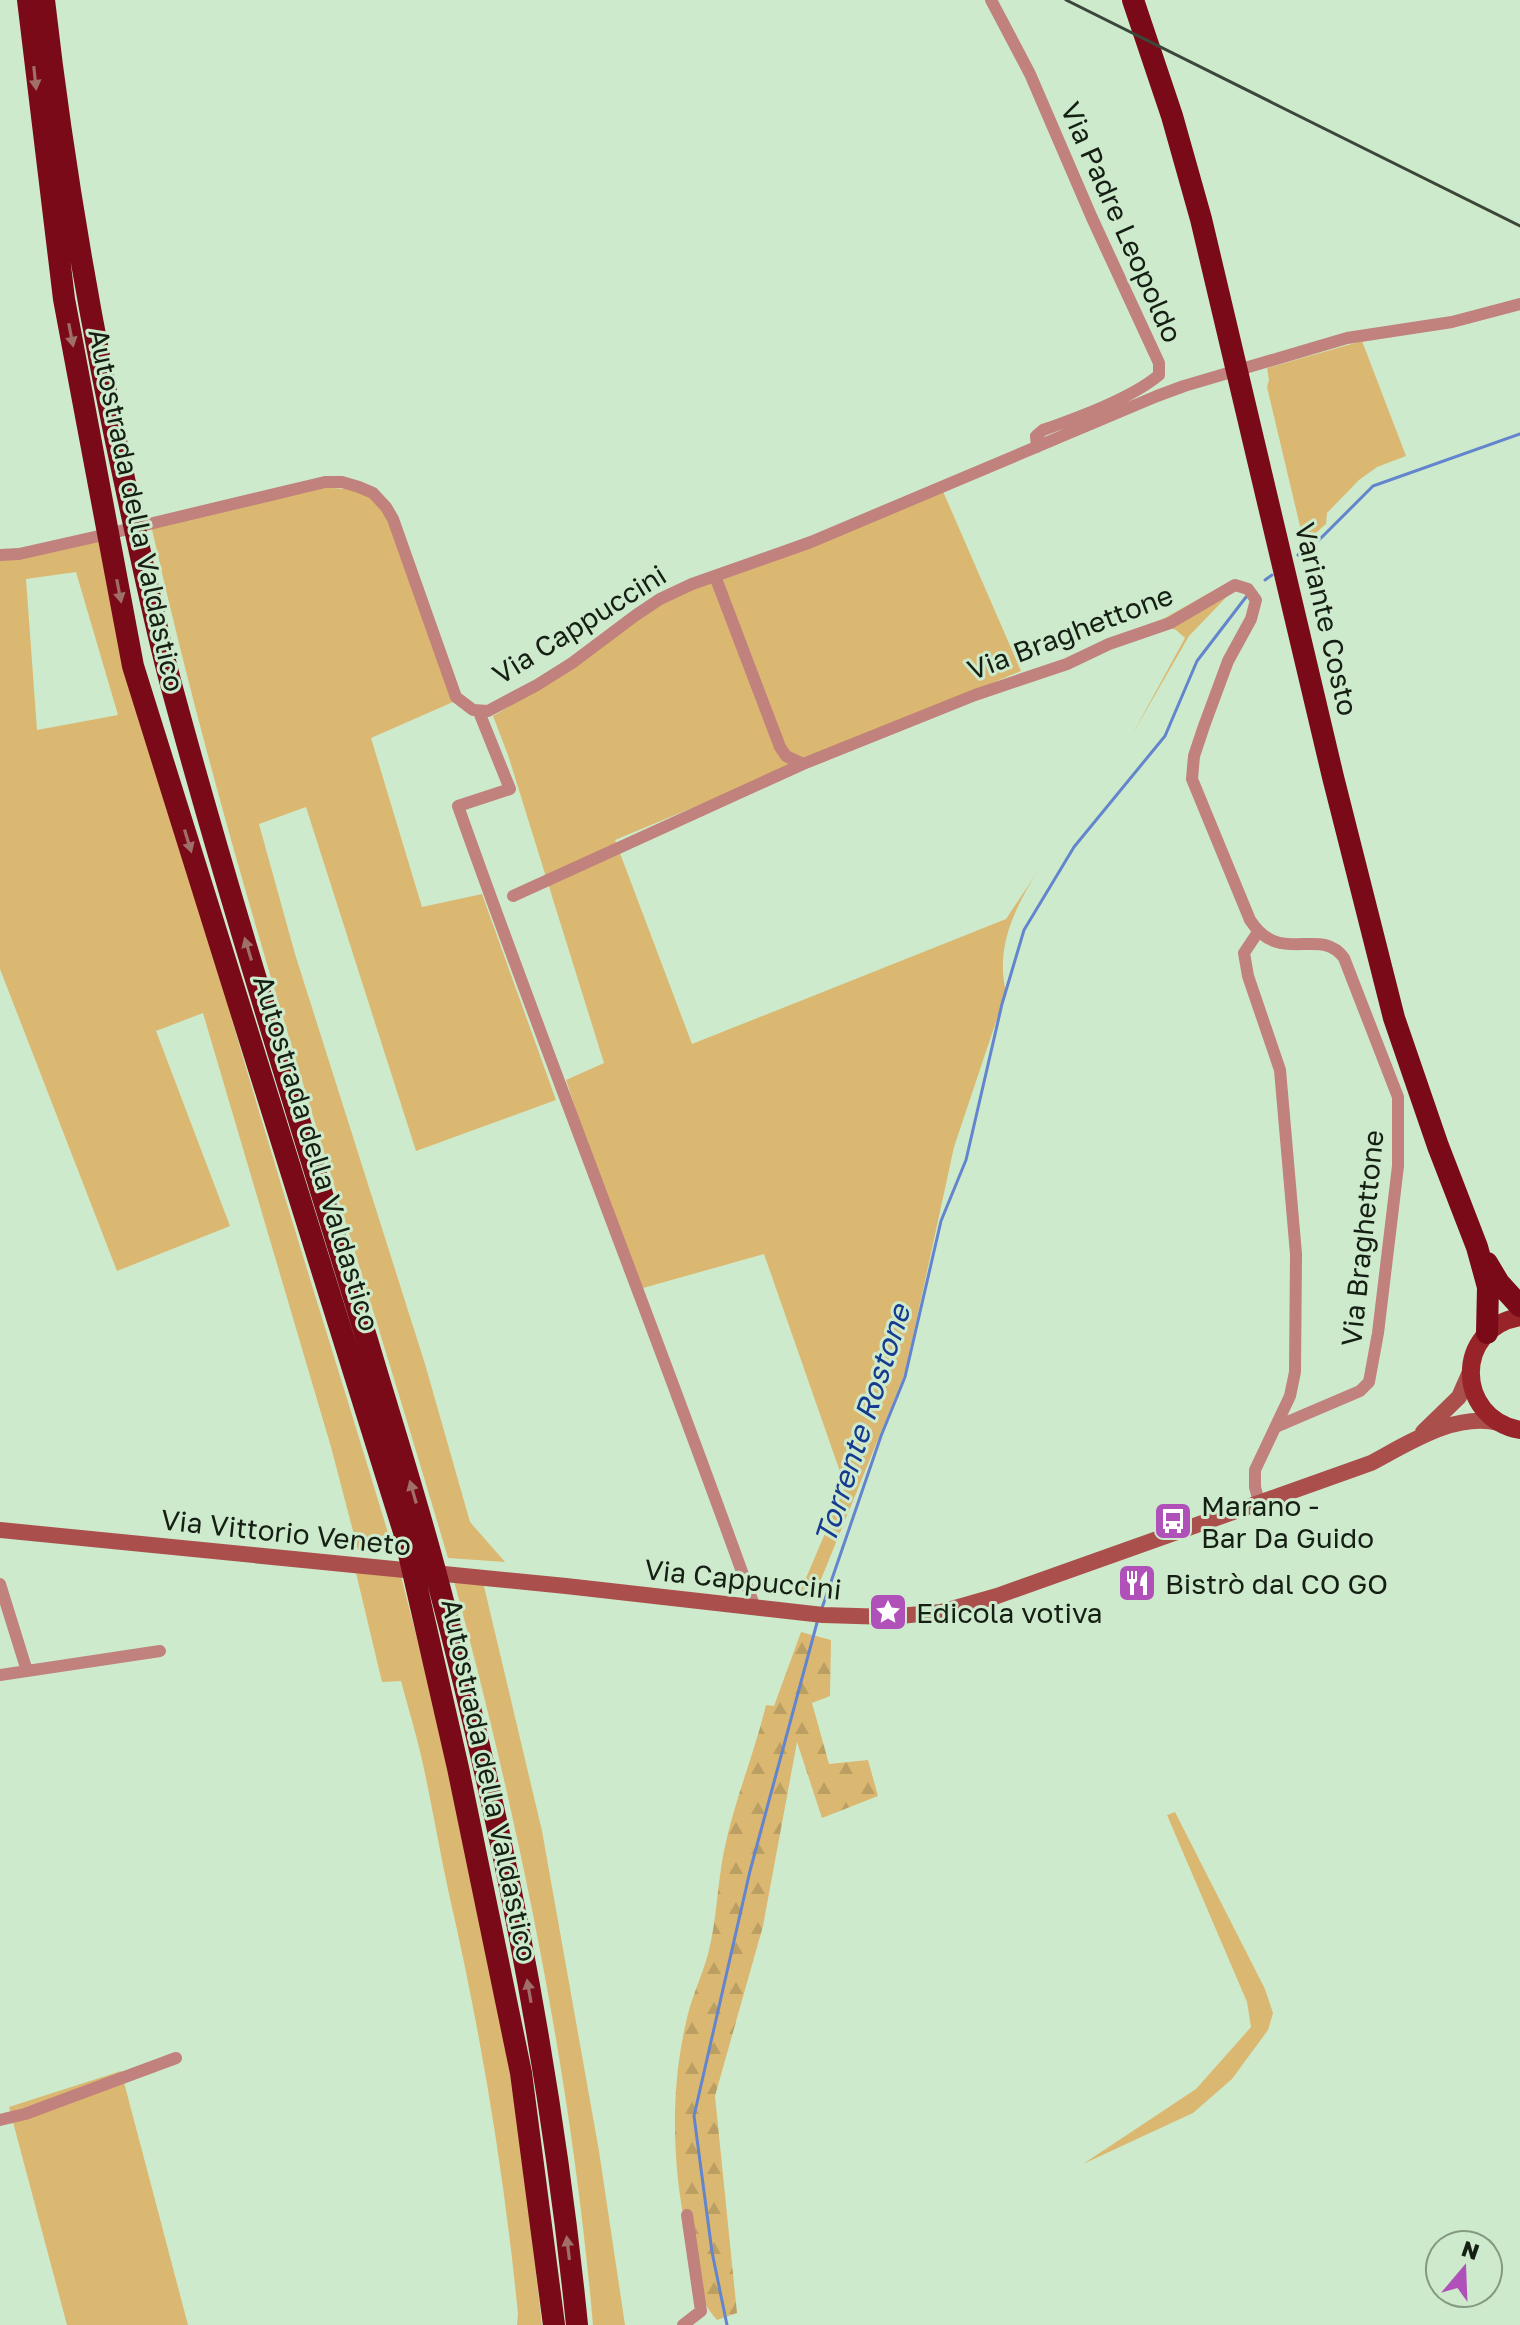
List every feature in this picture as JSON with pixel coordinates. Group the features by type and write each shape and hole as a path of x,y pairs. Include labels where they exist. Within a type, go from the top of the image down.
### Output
{"highway":[{"name":"Autostrada della Valdastico","path":"28,0 64,299 133,666 404,1532 458,1768 521,2073 554,2325"},
{"name":"Autostrada della Valdastico","path":"44,0 61,140 86,291 123,476 166,665 242,930 410,1483 487,1775 542,2064 577,2325"},
{"name":"Variante Costo","path":"1133,0 1172,116 1201,219 1333,777 1394,1018 1477,1247"},
{"path":"1477,1247 1499,1283 1520,1306"},
{"path":"1477,1247 1488,1287 1487,1333"}],"main road":[{"path":"1520,1317 1500,1324 1487,1333 1473,1357 1470,1372 1477,1401 1499,1423 1520,1430"},
{"name":"Via Cappuccini","path":"1413,1442 1459,1397 1470,1372"},
{"name":"Via Cappuccini","path":"566,1586 823,1615 889,1617 941,1612 997,1596 1371,1463 1462,1422 1476,1419 1499,1423"},
{"name":"Via Vittorio Veneto","path":"0,1530 566,1586"}],"street":[{"name":"Via Padre Leopoldo","path":"991,0 1030,74 1159,363 1159,375 1150,383 1092,412 1043,430 1036,436 1037,447"},
{"name":"Via Padre Leopoldo","path":"715,576 811,542 1157,396 1347,338 1452,322 1520,304"},
{"name":"Via Cappuccini","path":"0,555 19,554 325,482 342,482 373,493 393,519 456,697 466,707 479,712 488,711 537,685 660,599 715,576"},
{"path":"715,576 780,747 786,756 803,764"},
{"name":"Via Braghettone","path":"803,764 975,695 1067,664 1109,644 1170,623 1235,585 1248,589 1256,600 1251,619 1228,661 1204,726 1194,756 1192,779 1250,920 1258,932 1271,942 1327,944 1337,948 1344,958 1398,1097 1398,1166 1369,1382 1360,1391 1278,1426"},
{"path":"479,712 510,789 458,806 755,1608"},
{"path":"513,896 803,764"},
{"name":"Via Braghettone","path":"1258,932 1244,953 1248,976 1280,1070 1296,1254 1295,1372 1290,1396 1278,1426 1255,1470 1259,1502"},
{"path":"0,1584 27,1671"},
{"path":"0,1675 160,1651"},
{"path":"0,2120 25,2114 176,2058"},
{"path":"683,2325 701,2311 687,2215"}],"green space":[{"path":"1362,341 1406,456 1377,467 1359,480 1327,513 1326,524 1304,543 1267,387 1267,368"},
{"path":"312,488 356,491 373,500 388,519 453,702 371,738 422,907 482,894 556,1100 416,1151 306,807 259,824 295,954 425,1364 470,1522 505,1562 448,1558 253,915 182,656 151,525"},
{"path":"942,489 1021,671 615,840 692,1044 1006,919 1038,871 1015,913 1005,943 1003,975 1006,992 954,1147 905,1373 813,1599 798,1597 845,1486 764,1254 643,1288 610,1213 566,1080 604,1063 508,755 493,716 638,619 688,590"},
{"path":"103,536 222,983 394,1553 358,1550 331,1447 203,1013 156,1031 230,1226 117,1271 0,969 0,558","holes":["76,572 118,715 37,730 26,579"]},
{"path":"1232,580 1240,583 1189,636 1132,735 1185,638 1176,630 1156,623"},
{"path":"356,1573 401,1576 425,1671 499,2004 520,2142 542,2325 517,2325 512,2261 490,2103 424,1769 401,1681 382,1682"},
{"path":"454,1581 483,1582 542,1831 599,2151 625,2325 593,2325 571,2137 540,1950 500,1764"},
{"path":"801,1632 831,1640 830,1696 812,1703 829,1764 868,1760 878,1796 822,1818 797,1742 763,1926 715,2096 737,2313 717,2320 705,2303 699,2286 679,2191 675,2133 677,2075 687,2018 711,1941 733,1814 766,1705 774,1706"},
{"path":"1175,1812 1265,1989 1273,2013 1268,2030 1232,2079 1193,2113 1083,2164 1196,2089 1251,2027 1247,2002 1167,1815"},
{"path":"121,2071 188,2325 67,2325 9,2107"}],"waterway":[{"name":"Torrente Rostone","path":"1319,540 1373,486 1520,434"},
{"name":"Torrente Rostone","path":"1298,555 1305,549"},
{"name":"Torrente Rostone","path":"1265,580 1272,575"},
{"name":"Torrente Rostone","path":"822,1608 881,1436 905,1377 941,1221 966,1160 1002,1004 1024,930 1074,847 1165,736 1197,661 1246,597"},
{"name":"Torrente Rostone","path":"727,2325 712,2252 694,2116 750,1871 818,1619"}],"railway":[{"path":"1066,0 1520,226"}],"place":[{"name":"Marano - Bar Da Guido","path":"1173,1521"},
{"name":"Bistrò dal CO GO","path":"1137,1583"},
{"name":"Edicola votiva","path":"888,1612"}]}
